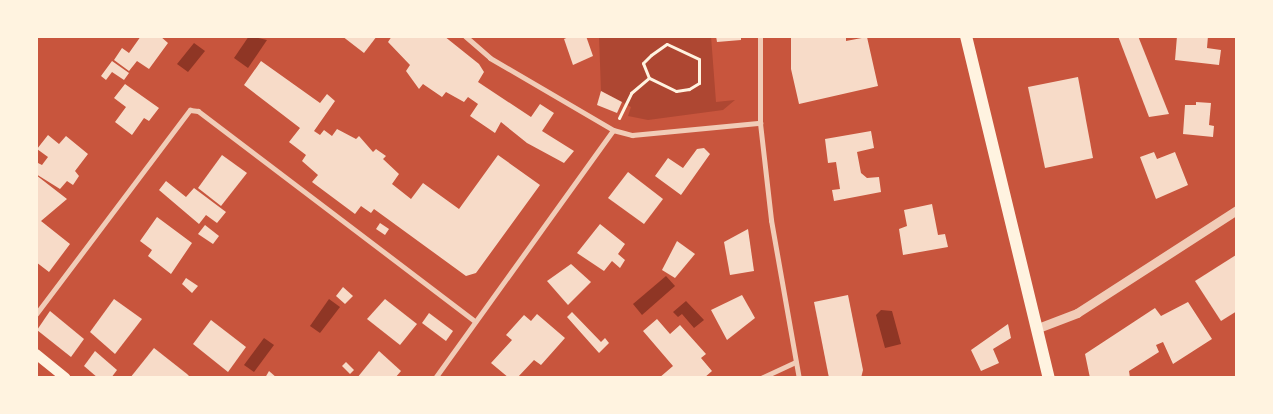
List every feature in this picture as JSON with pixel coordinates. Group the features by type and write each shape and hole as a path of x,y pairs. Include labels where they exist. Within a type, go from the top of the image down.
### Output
{"main road":[{"path":"966,36 1050,378"},
{"path":"36,354 66,378"}],"street":[{"path":"465,36 490,58 613,130 632,135 760,123"},
{"path":"760,36 760,123 794,362 799,378"},
{"path":"36,314 190,110 198,111 475,321"},
{"path":"435,378 613,130"},
{"path":"1237,140 1237,150"},
{"path":"1038,328 1077,313 1237,210"},
{"path":"761,378 794,362"}],"path":[{"path":"667,44 699,60 699,82 689,89 676,91 650,78 643,63 667,44"},
{"path":"613,130 631,93 650,78"}],"shaded area":[{"path":"249,36 267,40 248,68 234,58"},
{"path":"599,36 711,36 716,102 735,100 723,110 648,120 628,116 631,107 601,91"},
{"path":"194,43 205,51 188,72 177,64"},
{"path":"666,276 675,286 642,315 633,304"},
{"path":"329,299 340,307 320,333 310,326"},
{"path":"686,301 704,320 694,328 682,314 678,317 673,312"},
{"path":"881,310 892,311 901,344 885,348 876,315"},
{"path":"264,338 274,345 254,372 244,365"}],"building":[{"path":"141,36 160,36 168,43 149,69 137,61 129,71 114,60 122,48 129,53"},
{"path":"342,36 377,36 364,53"},
{"path":"392,36 444,36 479,64 484,72 478,82 531,117 540,104 554,113 542,131 574,151 564,163 527,143 501,122 495,133 470,116 478,104 468,97 464,102 446,92 442,97 423,84 419,89 406,71 410,65 388,42"},
{"path":"571,36 586,36 593,56 573,65 564,39"},
{"path":"716,36 741,36 741,40 717,42"},
{"path":"791,36 846,36 846,41 867,37 878,86 799,104 791,69"},
{"path":"1118,36 1138,36 1169,114 1149,117"},
{"path":"1177,36 1208,36 1207,48 1221,50 1219,65 1175,60"},
{"path":"112,61 129,73 124,80 112,72 106,80 101,76"},
{"path":"261,61 320,103 327,94 335,101 314,131 320,135 324,130 332,136 337,129 356,139 359,136 373,152 376,149 386,156 383,159 399,174 392,184 411,199 423,183 459,209 498,155 540,185 476,273 466,276 374,209 371,213 361,206 355,214 312,182 318,175 302,161 306,155 289,142 300,128 244,85"},
{"path":"1078,77 1093,158 1045,168 1028,87"},
{"path":"125,84 159,108 149,121 144,118 132,135 115,122 126,107 114,98"},
{"path":"601,91 622,102 617,113 597,105"},
{"path":"1196,102 1211,103 1209,125 1214,126 1213,137 1183,134 1185,105 1196,105"},
{"path":"871,131 874,148 857,152 861,173 867,178 879,177 881,192 834,201 832,190 840,189 836,162 828,163 825,139"},
{"path":"48,135 59,144 66,136 88,154 75,171 79,176 73,185 67,181 60,189 36,174 36,162 42,165 48,157 37,149"},
{"path":"704,148 710,154 681,195 655,176 668,158 683,168 697,149"},
{"path":"1154,152 1157,159 1175,152 1188,185 1156,199 1140,157"},
{"path":"222,155 247,173 221,206 198,188"},
{"path":"628,172 663,199 644,224 608,198"},
{"path":"36,175 67,199 41,221 70,244 49,272 36,262"},
{"path":"166,181 186,197 194,188 226,212 217,223 206,215 199,224 159,190"},
{"path":"932,204 938,235 945,234 948,247 903,255 899,229 907,226 904,210"},
{"path":"157,217 192,243 171,274 148,256 152,250 140,241"},
{"path":"380,223 389,229 385,235 376,229"},
{"path":"600,224 625,244 618,254 625,260 620,268 612,261 604,271 577,253"},
{"path":"205,225 219,236 213,244 198,234"},
{"path":"748,229 754,271 730,275 724,242"},
{"path":"677,241 695,254 675,278 662,270"},
{"path":"1236,255 1237,311 1221,321 1195,281"},
{"path":"571,264 591,282 568,305 547,281"},
{"path":"186,278 198,286 192,293 182,284"},
{"path":"343,287 353,296 345,304 336,296"},
{"path":"742,295 755,318 727,340 711,310"},
{"path":"848,295 863,370 861,378 829,378 814,302"},
{"path":"114,299 142,319 115,354 90,332"},
{"path":"385,299 417,324 400,345 367,319"},
{"path":"1188,302 1212,339 1173,364 1163,342 1156,345 1159,352 1129,371 1130,378 1090,378 1085,354 1155,308 1161,316"},
{"path":"50,311 84,339 71,357 37,330"},
{"path":"572,312 601,342 605,338 609,343 599,353 567,317"},
{"path":"429,313 453,331 446,341 422,323"},
{"path":"537,314 565,338 541,365 534,360 517,378 509,378 491,363 512,340 506,335 524,315 531,321"},
{"path":"657,319 670,334 680,325 706,354 701,358 712,371 704,378 659,378 673,366 643,331"},
{"path":"211,320 246,347 228,372 193,344"},
{"path":"1008,324 1011,338 993,349 999,363 981,371 971,350"},
{"path":"154,348 187,374 191,378 130,378"},
{"path":"95,351 117,370 111,378 98,378 84,366"},
{"path":"379,351 401,371 395,378 357,378"},
{"path":"346,362 354,370 350,374 342,366"},
{"path":"269,371 277,378 265,378"}]}
